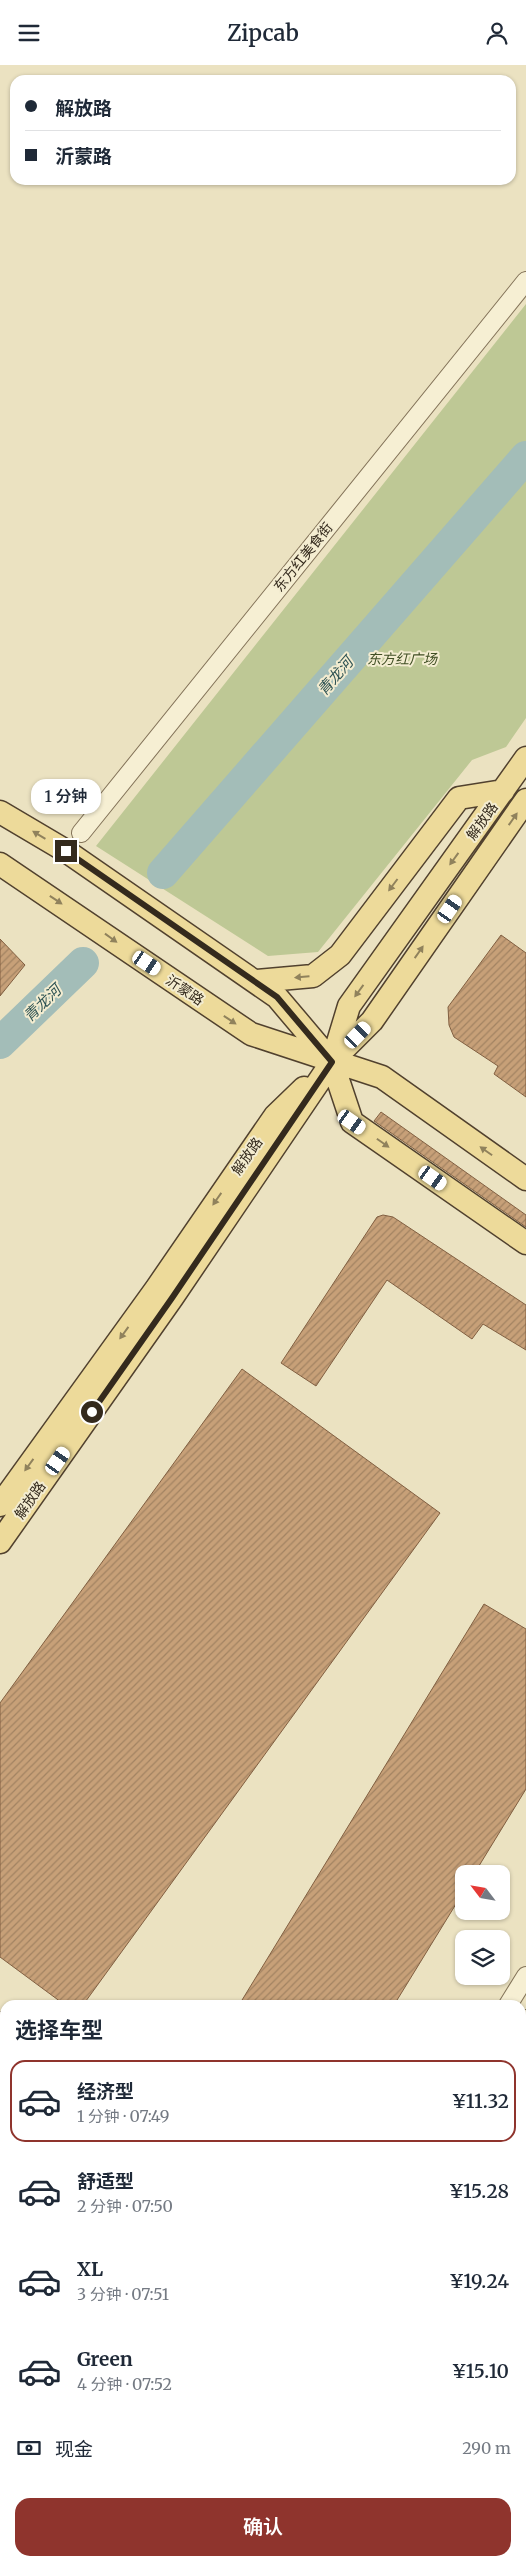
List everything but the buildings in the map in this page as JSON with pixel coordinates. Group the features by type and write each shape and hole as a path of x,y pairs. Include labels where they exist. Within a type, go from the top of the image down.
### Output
{"main road":[{"name":"解放路","path":"0,1542 214,1236 248,1209 301,1135 332,1062 349,1006 526,758"},
{"path":"257,981 314,976 340,955 459,798 503,791"},
{"name":"解放路","path":"0,1505 156,1289 275,1116 372,1021 526,800"},
{"path":"0,812 66,851 257,981 277,997 332,1062 352,1122 526,1243"},
{"name":"沂蒙路","path":"0,863 251,1034 382,1077 525,1175"}],"street":[{"name":"东方红美食街","path":"81,833 526,281"},
{"path":"511,2000 526,1976"}],"green space":[{"name":"东方红广场","path":"526,304 526,718 506,747 472,760 318,952 268,956 96,846"}],"waterway":[{"name":"青龙河","path":"163,873 526,457"},
{"name":"青龙河","path":"0,1043 83,963"}],"route":[{"path":"66,851 257,981 277,997 332,1062 172,1298 92,1412"}]}
